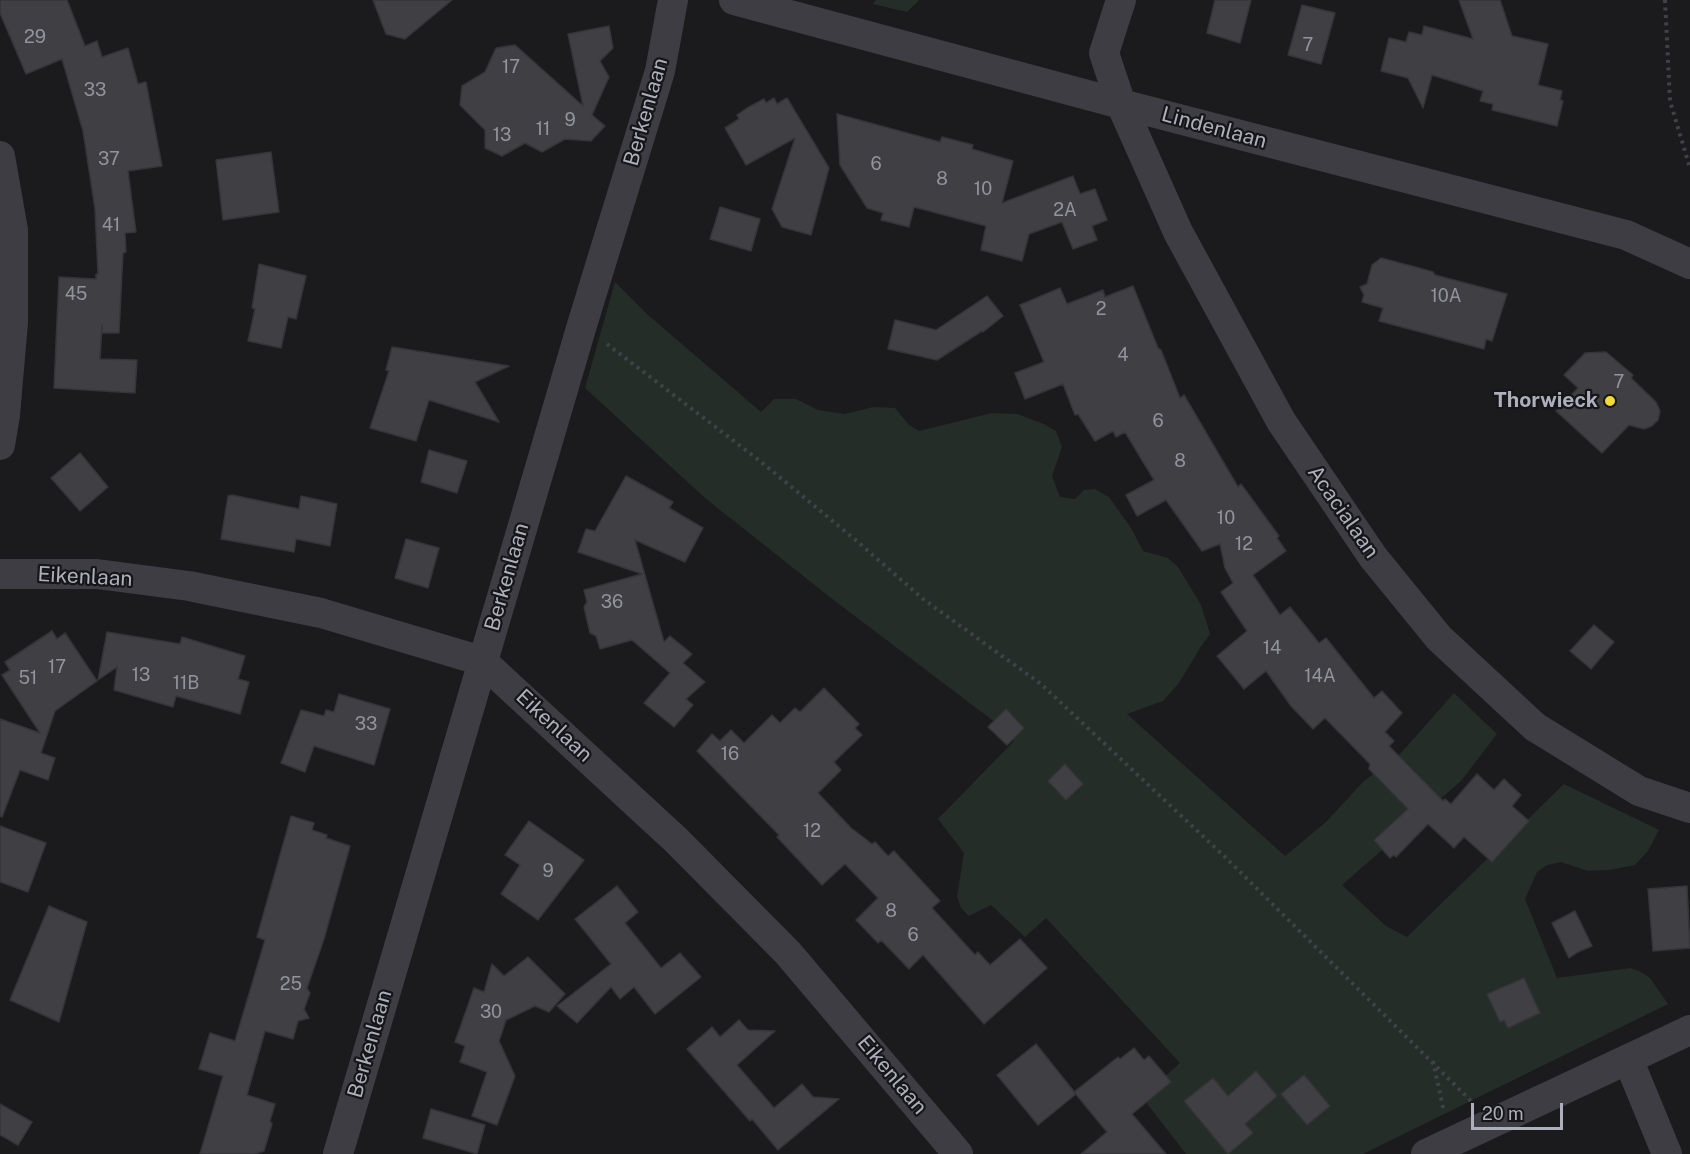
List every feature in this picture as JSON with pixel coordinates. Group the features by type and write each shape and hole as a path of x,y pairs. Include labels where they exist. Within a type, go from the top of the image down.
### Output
{"street":[{"name":"Berkenlaan","path":"338,1154 482,661 660,71 674,0"},
{"name":"Lindenlaan","path":"734,0 1121,104 1626,235 1690,264"},
{"name":"Acacialaan","path":"1121,0 1104,53 1121,104 1178,232 1281,421 1380,566 1439,638 1535,727 1639,791 1690,808"},
{"path":"0,156 13,230 13,322 5,415 0,445"},
{"name":"Eikenlaan","path":"0,574 97,574 189,586 321,613 482,661 676,840 788,953 958,1154"},
{"path":"1438,1148 1690,1030"},
{"path":"1628,1059 1667,1154"}],"path":[{"path":"1665,0 1670,101 1690,168"},
{"path":"582,325 760,461 923,599 1041,684 1216,848 1493,1123"},
{"path":"1432,1060 1438,1148"}],"shaded area":[{"path":"876,0 919,0 907,12 873,4"},
{"path":"615,282 648,315 761,412 774,399 796,399 818,410 845,414 873,407 895,408 909,425 919,431 992,413 1017,414 1056,431 1062,447 1052,476 1060,497 1075,499 1084,490 1095,489 1109,497 1131,528 1143,551 1168,558 1178,567 1201,605 1210,634 1179,683 1163,701 1127,714 1285,856 1326,822 1363,782 1402,752 1454,693 1497,734 1461,781 1342,885 1386,926 1407,937 1564,784 1659,830 1648,851 1635,865 1588,871 1561,862 1547,865 1537,872 1525,899 1557,978 1630,968 1650,978 1668,1004 1363,1154 1186,1154 1142,1097 1180,1063 1046,918 1025,937 991,905 969,916 961,908 957,896 964,853 938,819 1014,741 996,723 831,598 705,498 585,388"}],"building":[{"path":"0,0 67,0 85,46 97,41 102,57 128,48 138,84 146,82 162,166 128,171 136,232 125,233 126,252 123,253 119,333 102,333 102,325 100,359 137,360 135,393 54,388 59,277 96,279 96,274 98,274 95,209 83,131 62,59 26,74 0,13"},
{"path":"373,0 452,0 405,39 386,34"},
{"path":"1215,0 1251,0 1240,43 1207,33"},
{"path":"1459,0 1500,0 1512,36 1548,44 1538,85 1562,91 1560,100 1563,101 1557,126 1492,110 1493,104 1480,101 1483,91 1432,75 1423,108 1408,78 1381,71 1389,38 1406,42 1409,32 1422,35 1424,26 1473,39"},
{"path":"1302,5 1335,13 1321,64 1288,55"},
{"path":"609,26 613,48 600,61 609,77 592,115 605,126 591,141 565,139 542,152 525,143 502,156 485,148 485,130 460,105 462,86 485,72 496,48 515,45 583,106 568,34"},
{"path":"774,98 777,104 787,98 829,168 811,235 782,227 772,209 795,138 746,165 725,128 739,119 737,115 747,108 764,99 766,103"},
{"path":"837,114 940,142 942,137 973,145 972,149 1013,161 1002,203 1073,176 1080,194 1095,189 1107,220 1092,226 1097,240 1073,249 1062,222 1029,234 1022,261 981,250 986,226 914,207 909,227 881,220 883,213 867,208 840,165"},
{"path":"271,152 279,212 223,220 216,160"},
{"path":"720,207 760,219 751,251 710,239"},
{"path":"1381,258 1507,294 1492,341 1486,339 1484,349 1379,321 1383,308 1362,302 1364,295 1360,287 1367,284 1372,265"},
{"path":"259,264 306,276 296,319 288,317 281,348 248,341 255,309 252,308"},
{"path":"1133,286 1180,398 1184,395 1238,487 1241,484 1279,536 1277,538 1286,551 1253,575 1280,615 1290,607 1319,643 1326,638 1374,698 1382,691 1402,713 1385,732 1394,741 1389,746 1443,801 1445,799 1451,804 1477,774 1494,790 1504,779 1521,795 1512,806 1529,821 1492,862 1464,837 1454,848 1428,824 1396,857 1394,855 1390,858 1374,840 1408,809 1369,769 1370,764 1325,718 1313,729 1291,706 1266,671 1244,689 1217,656 1247,631 1221,592 1233,583 1225,568 1220,544 1202,551 1166,500 1137,516 1126,495 1154,480 1125,432 1116,437 1113,431 1095,441 1078,414 1075,415 1063,384 1025,399 1015,373 1044,362 1020,305 1060,288 1067,304 1103,290 1105,297"},
{"path":"987,296 1003,316 983,332 937,360 888,349 895,320 936,330"},
{"path":"392,347 509,366 475,382 499,422 429,400 416,441 370,428 389,371 386,370"},
{"name":"Thorwieck","path":"1606,352 1633,375 1631,378 1656,402 1660,411 1658,420 1652,426 1644,429 1629,425 1602,453 1556,411 1578,388 1564,375 1585,353"},
{"path":"429,450 467,461 457,493 421,482"},
{"path":"80,453 108,487 80,511 51,478"},
{"path":"626,476 673,502 669,508 703,528 685,562 635,540 664,642 670,636 692,654 683,663 705,682 686,699 693,705 674,727 644,703 670,673 632,640 600,649 596,636 590,633 584,607 587,602 584,590 642,574 578,552 586,529 595,531"},
{"path":"228,496 299,509 301,496 337,504 330,546 296,539 294,552 221,539"},
{"path":"406,539 439,548 428,588 395,578"},
{"path":"1594,625 1614,642 1591,669 1570,651"},
{"path":"52,631 57,639 65,633 97,681 55,711 41,753 55,758 48,780 20,770 2,817 0,816 0,719 40,733 2,675 10,670 5,662"},
{"path":"107,632 180,644 182,637 245,656 238,679 249,682 240,714 176,696 173,707 114,690 117,667 98,680"},
{"path":"824,688 859,724 855,728 862,735 834,762 841,770 818,793 851,828 872,844 875,842 888,856 894,851 940,901 932,908 975,955 978,952 990,965 1020,939 1047,968 984,1024 923,955 909,969 881,940 878,943 856,920 878,898 845,864 822,885 777,837 779,835 697,751 712,734 720,741 731,730 744,743 772,715 780,723 795,708 800,712"},
{"path":"339,694 390,709 374,765 314,746 305,772 281,763 301,710 324,716 326,710 334,712"},
{"path":"1006,709 1024,728 1007,745 988,727"},
{"path":"1065,764 1083,784 1066,800 1048,781"},
{"path":"291,816 314,823 312,830 327,835 326,838 350,846 324,939 307,988 310,993 304,1009 309,1018 298,1021 293,1039 265,1031 247,1095 275,1104 264,1151 255,1154 200,1154 223,1076 199,1069 210,1033 235,1041 265,940 257,937"},
{"path":"529,821 584,860 538,920 501,894 520,865 505,855"},
{"path":"0,826 46,843 28,892 0,882"},
{"path":"617,886 638,912 625,923 661,968 680,953 701,977 655,1014 634,987 620,999 611,987 577,1023 557,1006 611,964 575,919"},
{"path":"1687,886 1690,948 1653,951 1648,889"},
{"path":"49,906 87,922 59,1022 10,1000"},
{"path":"1575,911 1592,946 1569,958 1552,923"},
{"path":"528,957 565,994 549,1012 535,1006 506,1020 499,1041 515,1076 497,1125 472,1116 487,1072 460,1062 465,1046 455,1042 474,988 484,992 492,964 504,976"},
{"path":"1524,978 1540,1013 1508,1028 1504,1020 1500,1022 1487,994"},
{"path":"739,1020 748,1030 775,1031 737,1065 774,1108 802,1084 813,1097 839,1099 778,1150 687,1049 712,1027 720,1037"},
{"path":"1036,1044 1076,1094 1038,1125 997,1075"},
{"path":"1134,1048 1144,1060 1149,1056 1171,1082 1132,1114 1166,1154 1081,1154 1107,1132 1074,1092 1118,1057 1120,1059"},
{"path":"1256,1071 1277,1096 1245,1124 1253,1133 1228,1154 1184,1101 1213,1078 1228,1096"},
{"path":"1304,1075 1330,1106 1307,1125 1281,1094"},
{"path":"0,1104 32,1122 18,1145 0,1135"},
{"path":"431,1109 485,1125 477,1154 423,1138"}],"place":[{"name":"Thorwieck","path":"1610,401"}]}
